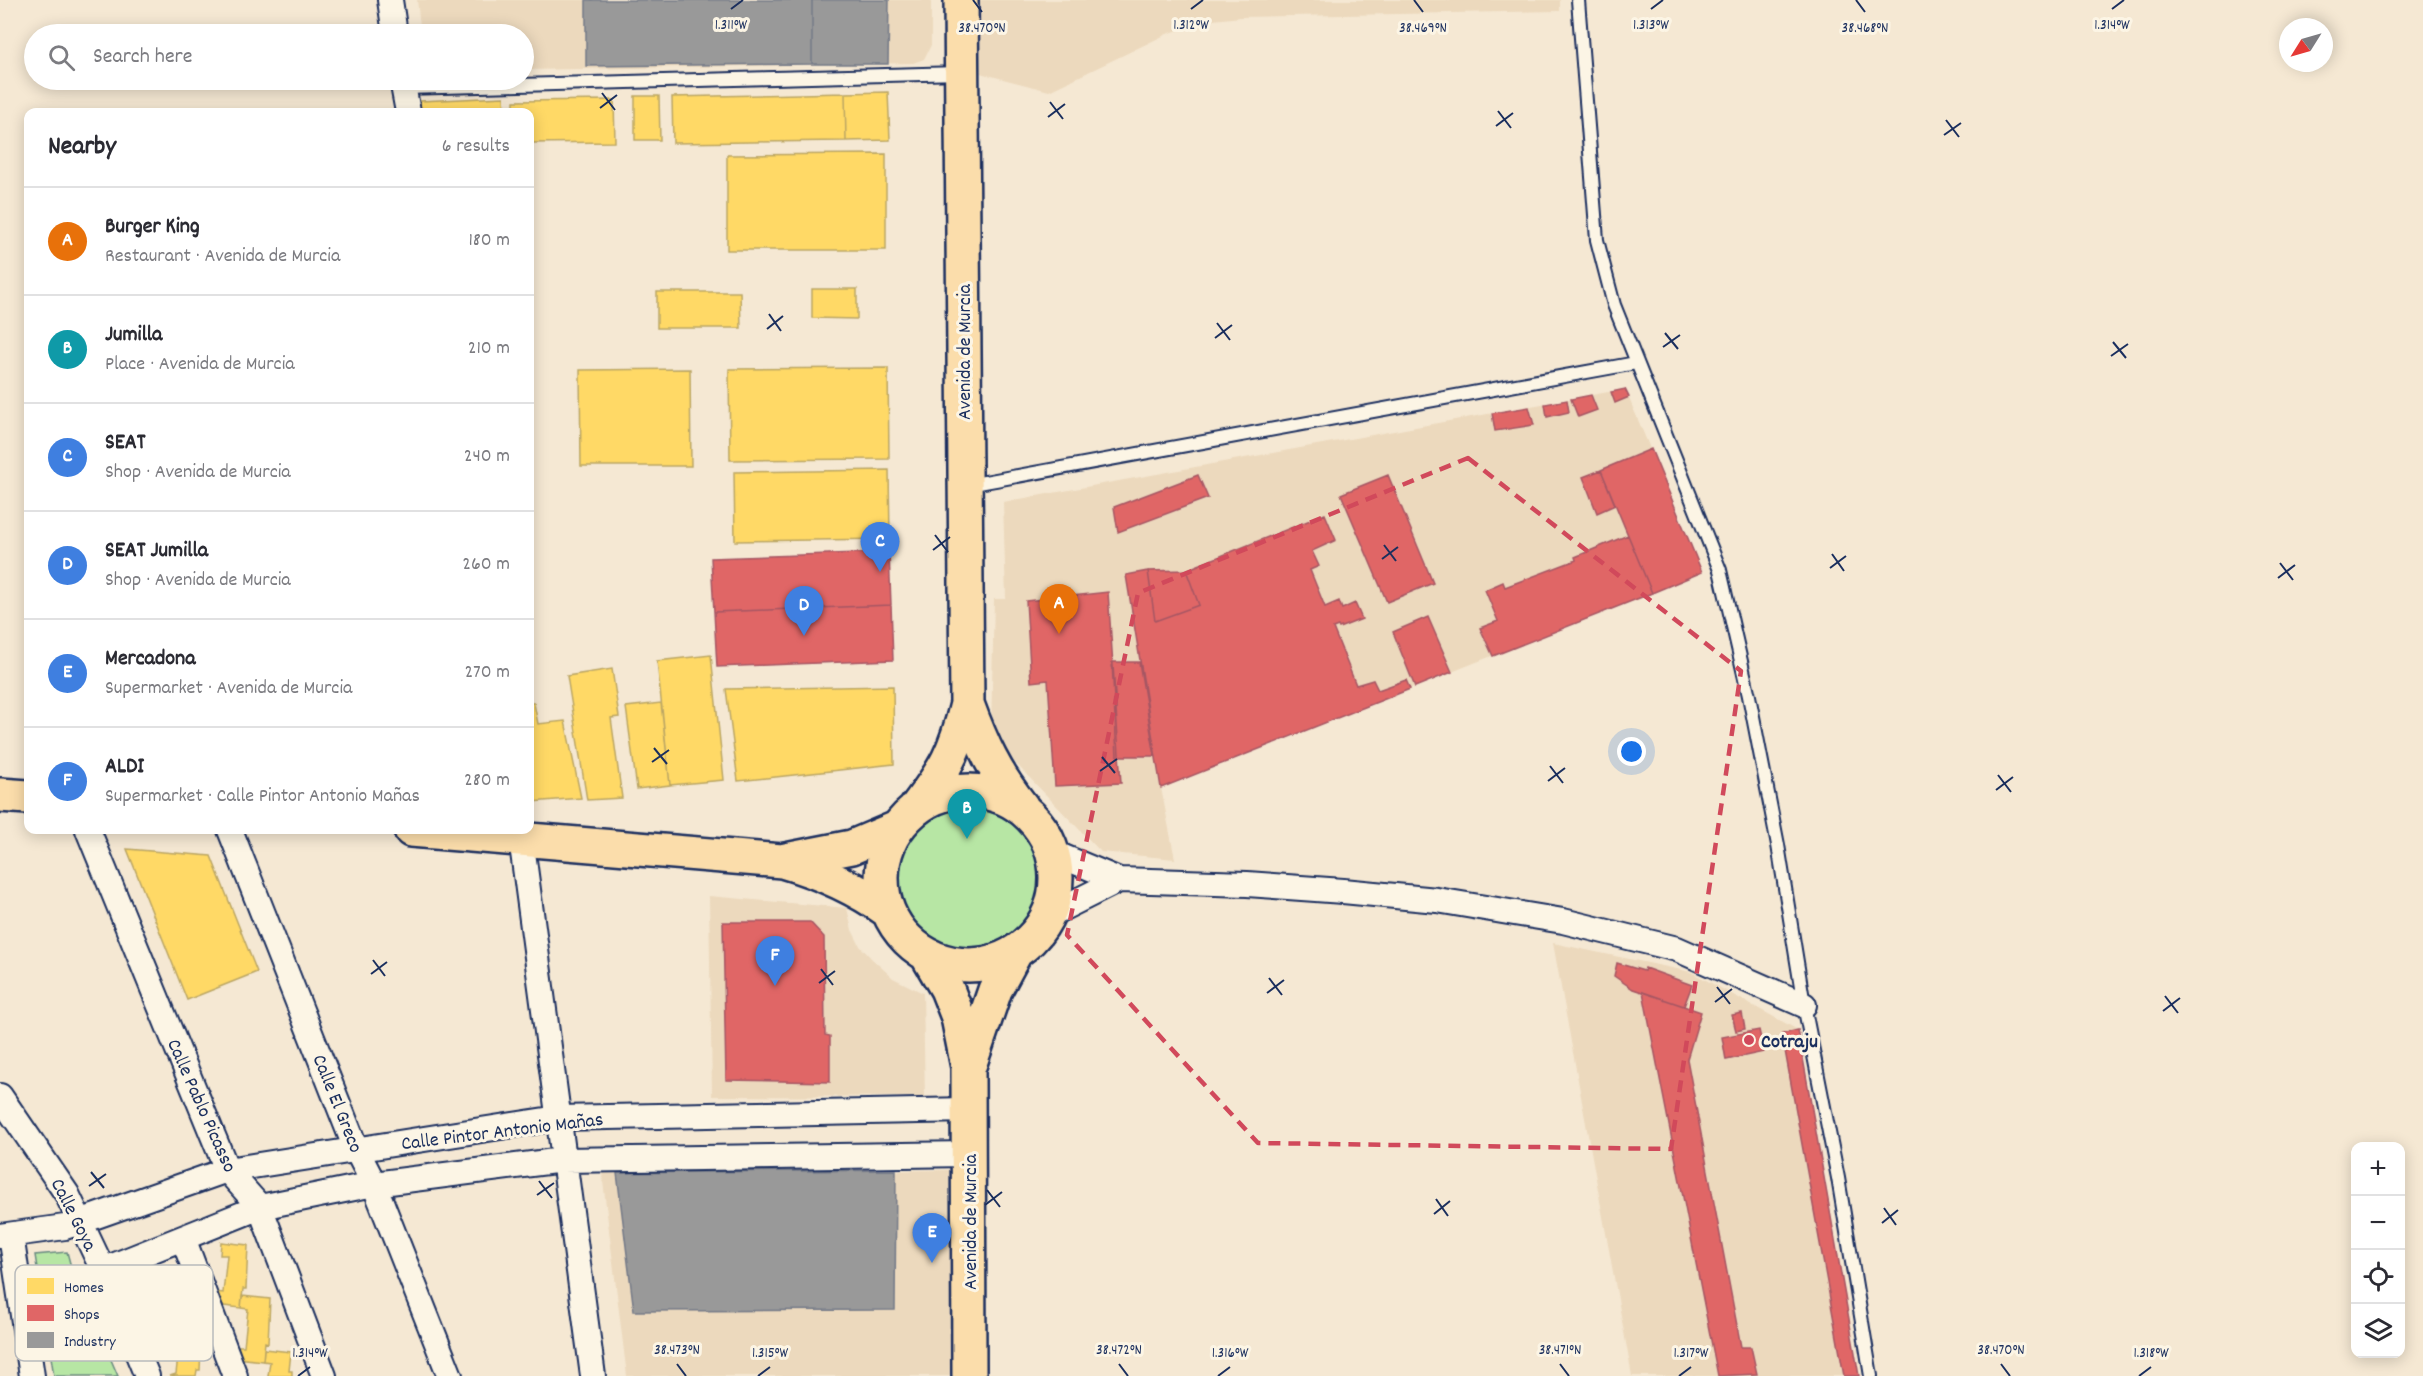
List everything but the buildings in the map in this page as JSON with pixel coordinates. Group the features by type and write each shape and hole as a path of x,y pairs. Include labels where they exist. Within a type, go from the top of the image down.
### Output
{"main road":[{"name":"Avenida de Murcia","path":"907,818 946,768 957,744 967,704 963,486 961,0"},
{"name":"Avenida de Murcia","path":"967,704 991,764 1027,812"},
{"path":"782,861 852,847 907,818 943,795 972,791 1001,797 1027,812 1039,826 1054,854 1057,880 1051,914 1032,939 1015,953 987,964 956,965 927,955 898,928 888,911 882,883 885,854 907,818"},
{"path":"0,795 24,797"},
{"path":"521,834 782,861 835,879 865,894 888,911"},
{"name":"Avenida de Murcia","path":"968,1067 995,990 1015,953"},
{"name":"Avenida de Murcia","path":"927,955 947,988 958,1017 968,1067 969,1376"}],"street":[{"path":"390,0 394,24"},
{"path":"404,90 407,108"},
{"name":"Calle Pablo Picasso","path":"90,834 227,1170 260,1207 324,1376"},
{"name":"Calle El Greco","path":"232,834 356,1149 374,1184 450,1376"},
{"path":"521,834 593,1376"},
{"path":"1054,854 1119,880 1247,884 1343,891 1437,900 1563,921 1677,950 1804,1005"},
{"path":"1051,914 1119,880"},
{"name":"Calle Goya","path":"0,1096 49,1164 81,1221 101,1265"},
{"name":"Calle Pintor Antonio Mañas","path":"6,1235 65,1227 227,1170 558,1118 969,1110"},
{"name":"Calle Pintor Antonio Mañas","path":"116,1265 260,1207 374,1184 563,1160 968,1155"},
{"path":"6,1235 15,1284"},
{"path":"183,1238 193,1265"},
{"path":"213,1318 235,1376"},
{"path":"29,1361 32,1376"},
{"name":"Calle Goya","path":"141,1361 147,1376"}],"lane":[{"path":"1578,0 1597,240 1614,305 1720,570 1749,696 1778,845 1804,1005 1838,1178 1871,1376"},
{"path":"534,81 962,73"},
{"path":"963,486 1636,363"}],"highlighted area":[{"path":"1468,458 1741,671 1704,938 1671,1149 1258,1143 1067,935 1138,593"}],"shaded area":[{"path":"417,0 931,0 931,45 924,59 913,63 534,70 534,24 420,24"},
{"path":"979,0 1560,0 1560,11 1241,17 1204,21 1167,34 1049,91 980,73"},
{"path":"1625,389 1702,572 1161,788 1175,859 1101,852 998,745 991,729 994,599 1006,599 1003,502"},
{"path":"709,896 847,908 852,930 860,946 893,978 923,993 925,1097 712,1096"},
{"path":"1553,943 1691,972 1798,1030 1860,1376 1632,1376"},
{"path":"951,1170 951,1376 627,1376 602,1173"}],"green space":[{"path":"970,805 997,811 1010,817 1021,826 1030,837 1036,850 1042,877 1036,904 1030,917 1021,928 1010,937 997,943 970,949 943,943 930,937 919,928 910,917 904,904 898,877 904,850 910,837 919,826 930,817 943,811"},
{"path":"67,1252 70,1265 37,1265 35,1255"},
{"path":"52,1361 112,1361 118,1376 54,1376"}],"place":[{"name":"SEAT","path":"880,572"},
{"name":"Burger King","path":"1059,634"},
{"name":"SEAT Jumilla","path":"804,636"},
{"name":"Jumilla","path":"967,839"},
{"name":"ALDI","path":"775,986"},
{"name":"Cotraju","path":"1749,1040"},
{"name":"Mercadona","path":"932,1263"}]}
